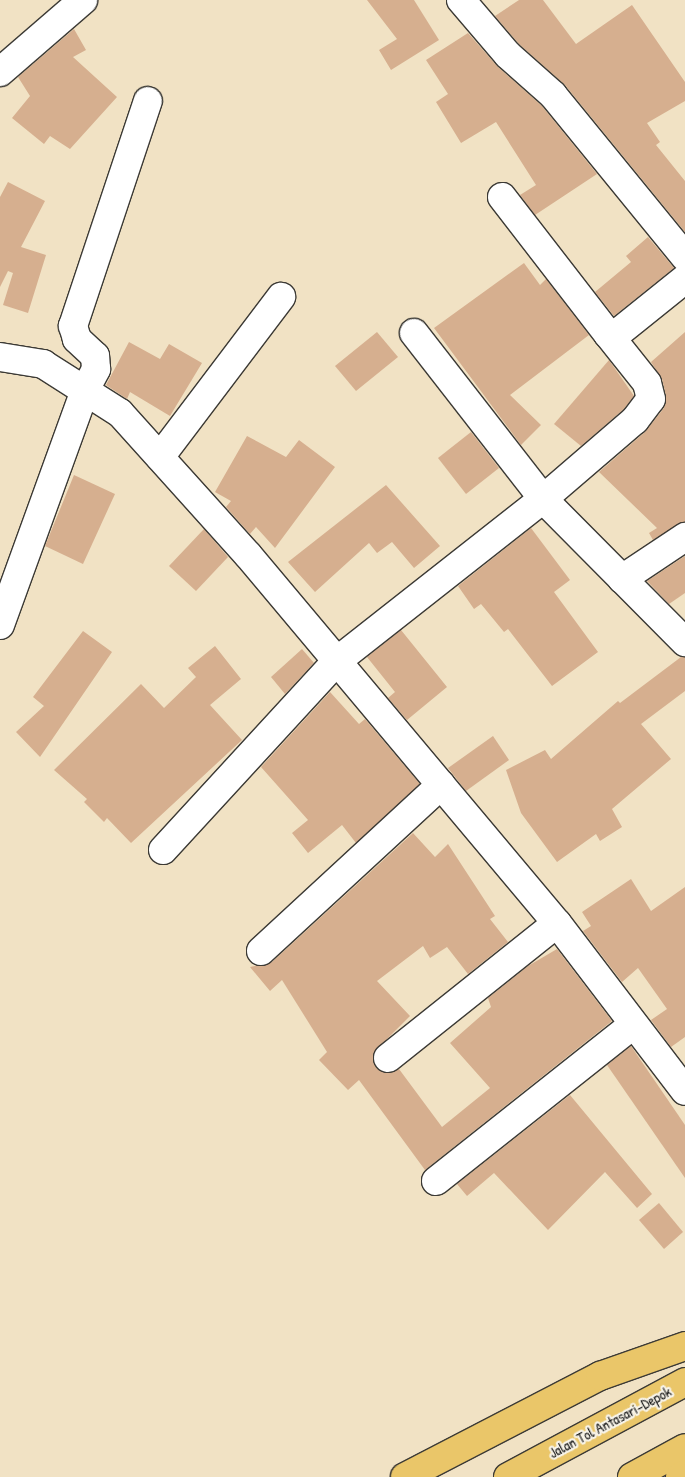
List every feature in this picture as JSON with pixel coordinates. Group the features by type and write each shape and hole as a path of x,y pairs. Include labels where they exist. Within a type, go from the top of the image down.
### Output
{"highway":[{"path":"405,1477 600,1376 685,1346"},
{"name":"Jalan Tol Antasari–Depok","path":"508,1477 685,1382"},
{"path":"632,1477 685,1448"},
{"path":"680,1477 685,1474"}],"street":[{"path":"0,72 83,0"},
{"path":"461,0 508,55 553,95 685,257"},
{"path":"0,625 85,390 96,369 94,356 77,339 73,326 148,101"},
{"path":"163,850 337,661 543,498 635,420 651,400 647,382 502,197"},
{"path":"608,334 619,332 685,279"},
{"path":"160,457 281,297"},
{"path":"414,333 543,498 685,642"},
{"path":"0,357 43,364 120,412 337,661 557,924 685,1091"},
{"path":"622,579 685,537"},
{"path":"262,951 441,785"},
{"path":"388,1058 557,924"},
{"path":"436,1181 633,1025"}],"building":[{"path":"367,0 414,0 439,40 391,70 379,50 397,39"},
{"path":"519,0 543,0 576,44 632,5 685,82 685,101 647,123 660,142 656,145 685,181 685,232 565,85 519,44 495,16"},
{"path":"74,29 86,50 73,57 117,97 70,149 50,136 44,144 12,118 30,96 18,77"},
{"path":"468,33 498,67 542,106 597,174 535,215 520,195 536,185 496,122 461,143 436,102 448,94 426,60"},
{"path":"8,182 45,201 21,247 46,255 28,313 3,305 13,273 8,271 0,287 0,197"},
{"path":"648,237 674,268 614,316 595,292 631,262 626,256"},
{"path":"524,263 540,285 546,279 589,335 510,395 541,425 521,445 434,328"},
{"path":"377,332 398,357 356,391 335,366"},
{"path":"685,332 685,522 653,540 649,533 657,528 599,472 645,432 664,408 666,396 662,379 651,362"},
{"path":"129,342 160,359 169,344 202,363 170,416 130,392 127,399 106,385"},
{"path":"609,360 634,396 624,409 581,446 554,424"},
{"path":"471,432 499,468 466,494 438,458"},
{"path":"247,436 286,457 299,440 335,467 275,548 256,527 250,534 226,507 231,501 215,492"},
{"path":"74,475 115,494 83,564 45,546"},
{"path":"386,485 440,546 414,568 392,542 377,553 369,543 315,592 288,562"},
{"path":"531,528 570,580 554,592 598,652 552,686 508,629 504,632 481,604 474,609 458,586"},
{"path":"204,529 228,557 196,591 169,566"},
{"path":"685,556 685,593 669,604 647,581"},
{"path":"401,630 447,687 407,720 388,698 395,692 367,657"},
{"path":"83,631 112,652 40,757 16,732 44,706 33,697"},
{"path":"215,646 241,679 210,705 242,740 131,843 107,818 104,822 84,802 87,799 54,770 141,684 164,708 196,677 188,668"},
{"path":"302,649 314,663 285,694 271,677"},
{"path":"681,657 685,657 685,691 641,724 671,759 612,809 622,827 600,841 596,834 557,862 521,813 506,770 545,750 551,759 618,701 620,703"},
{"path":"330,692 359,724 365,719 420,784 356,843 342,825 308,853 292,833 308,820 261,767"},
{"path":"493,736 509,760 466,791 448,768"},
{"path":"413,833 435,857 448,844 495,916 490,919 508,942 468,974 447,947 430,958 423,946 377,981 410,1016 374,1052 376,1068 390,1073 399,1069 442,1127 490,1088 450,1043 491,1007 488,998 528,966 557,949 612,1021 425,1170 359,1080 348,1090 319,1060 327,1052 282,980 270,991 250,967 272,962"},
{"path":"631,879 651,911 685,887 685,1037 671,1047 651,1020 667,1009 638,968 622,982 583,931 591,926 582,912"},
{"path":"631,1046 685,1125 685,1178 607,1065"},
{"path":"570,1095 652,1194 637,1208 605,1172 548,1230 494,1173 467,1196 457,1184"},
{"path":"659,1203 683,1232 664,1249 639,1220"}]}
